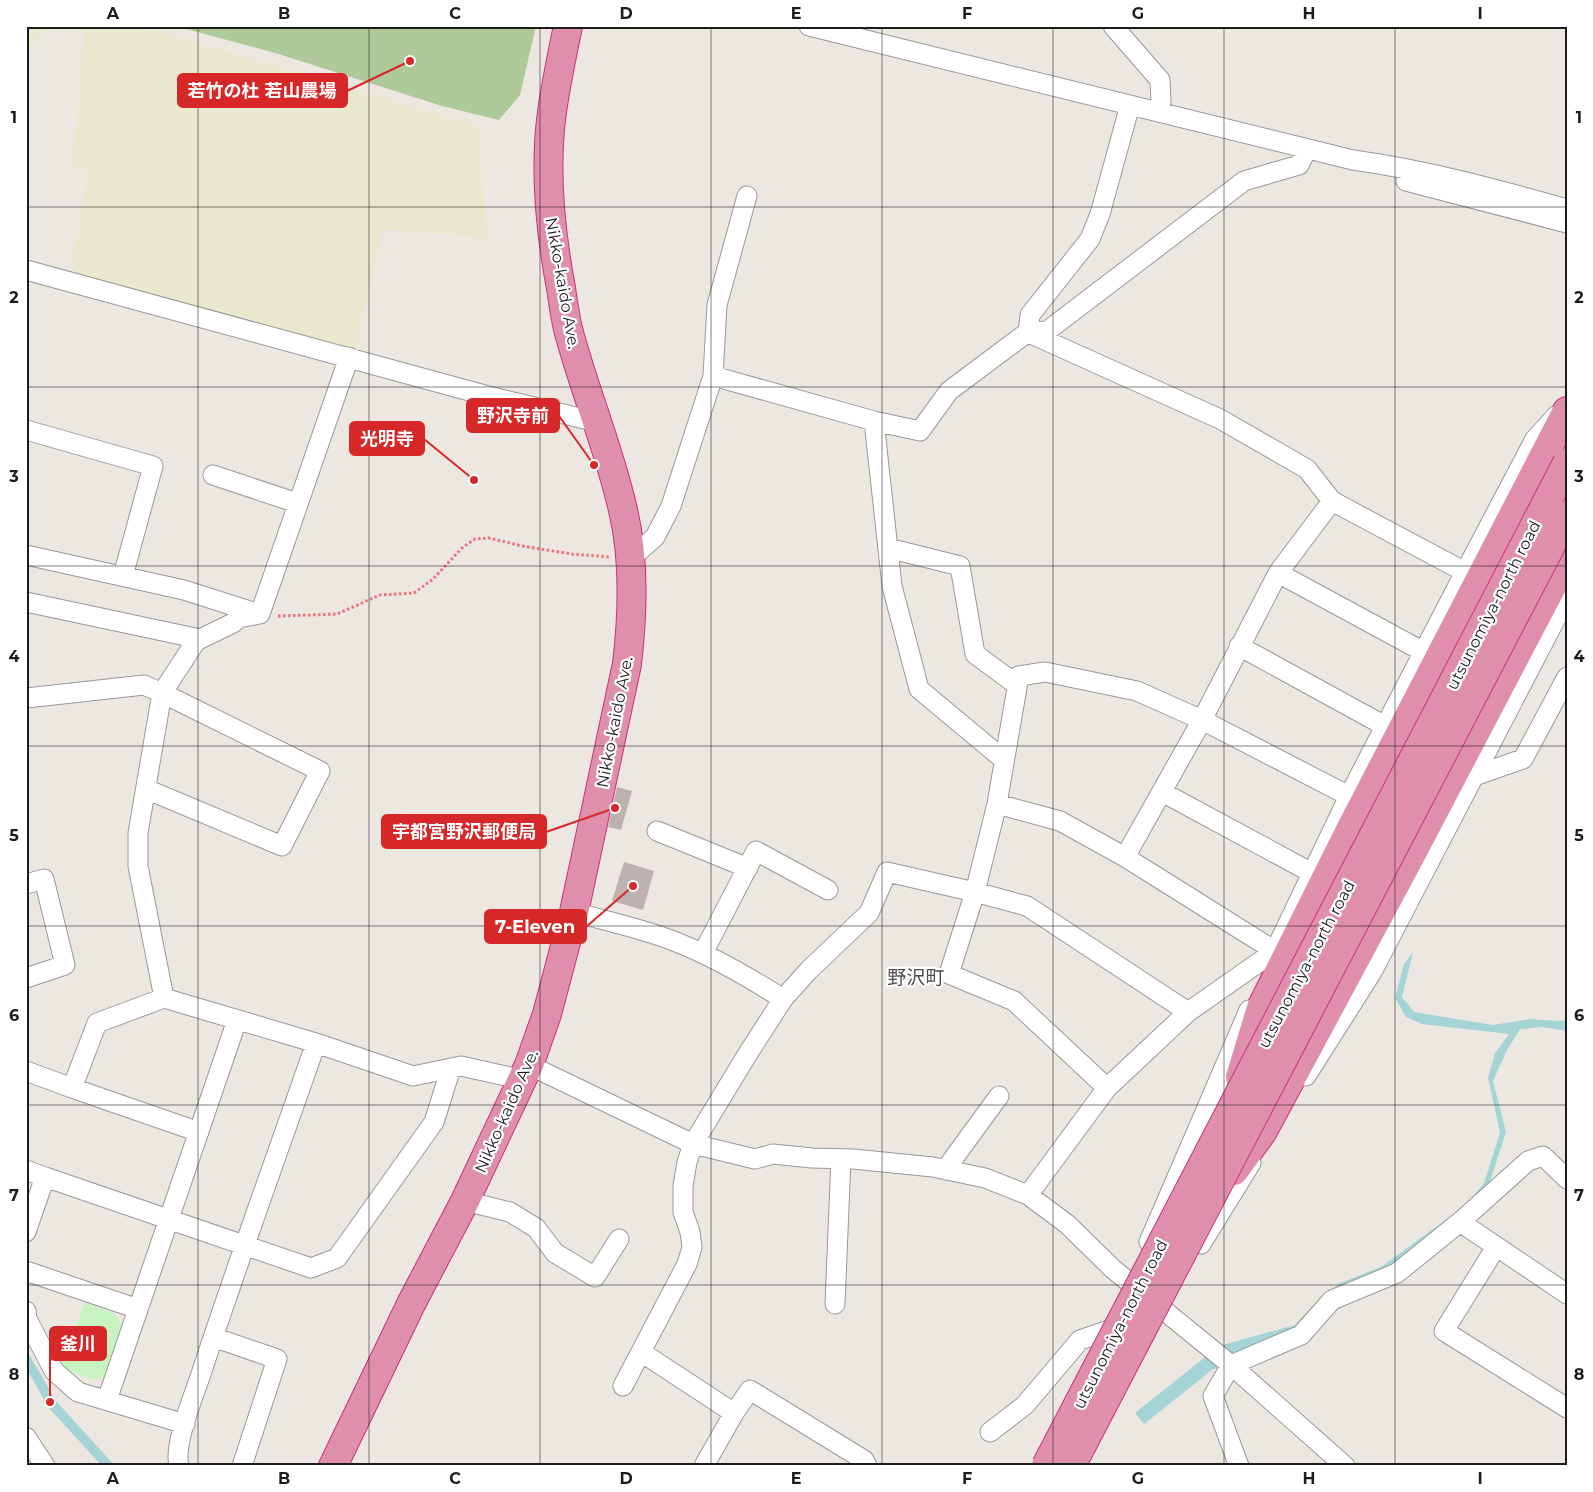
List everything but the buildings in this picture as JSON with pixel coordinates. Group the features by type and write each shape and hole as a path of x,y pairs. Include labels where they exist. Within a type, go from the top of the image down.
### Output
{"highway":[{"name":"Nikko-kaido Ave.","path":"333,1466 412,1302 465,1202 526,1072 552,995 574,912 627,664 632,625 631,558 624,512 614,472 596,422 568,328 552,231 548,160 552,113 568,26"},
{"path":"1230,1109 1261,1008 1350,830 1567,411"},
{"name":"utsunomiya-north road","path":"1046,1466 1567,463"},
{"name":"utsunomiya-north road","path":"1071,1466 1567,515"},
{"path":"1203,1214 1263,1131 1408,862 1567,558"}],"street":[{"path":"809,26 1353,160 1393,165 1468,182 1567,209"},
{"path":"1113,26 1160,80 1161,102 1159,112"},
{"path":"1028,332 1030,315 1090,238 1100,214 1130,105"},
{"path":"713,376 920,432 949,391 1028,332 1047,331 1244,181 1299,165 1308,149"},
{"path":"631,558 655,537 671,506 713,376 716,305 747,196"},
{"path":"26,270 488,396 596,422"},
{"path":"1028,332 1220,419 1307,469 1332,501 1464,572"},
{"path":"267,615 297,503 349,357"},
{"path":"1035,1466 1131,1284 1274,951 1349,796 1464,572 1535,439 1567,405"},
{"path":"874,421 892,586 919,689 1003,759"},
{"path":"26,430 152,466 123,576"},
{"path":"213,475 297,503"},
{"path":"1125,857 1202,720 1278,573 1332,501"},
{"path":"888,548 960,566 975,654 1017,685"},
{"path":"26,554 184,590 267,615"},
{"path":"1278,573 1424,652"},
{"path":"1083,1466 1163,1310 1217,1216 1372,972 1567,597"},
{"path":"26,602 200,639"},
{"path":"164,998 138,866 138,833 162,693 196,641 232,623 238,618 267,615"},
{"path":"1240,646 1385,726"},
{"path":"1107,1088 1014,1001 949,974 975,892 996,804 1019,676 1045,672 1137,691 1202,720 1349,796"},
{"path":"1474,776 1523,759 1567,677"},
{"path":"26,698 144,685 320,771 282,846 146,789"},
{"path":"1162,792 1312,873"},
{"path":"996,804 1060,821 1125,857 1274,951"},
{"path":"657,832 748,868"},
{"path":"703,953 756,851 828,890"},
{"path":"623,1386 687,1264 692,1246 690,1232 683,1212 684,1186 687,1162 693,1144 783,1000 809,970 869,913 887,872 1027,906 1188,1012"},
{"path":"26,884 44,879 65,965 26,978"},
{"path":"574,912 669,939 703,953 738,971 783,1000"},
{"path":"1028,1195 1107,1088 1188,1012 1274,951"},
{"path":"72,1088 97,1022 164,998 316,1043 413,1076 461,1066 526,1072 693,1144 755,1159 773,1154 841,1158 945,1170 985,1178 1028,1195 1067,1224 1113,1269 1231,1365 1327,1459 1345,1466"},
{"path":"107,1400 237,1020"},
{"path":"179,1466 178,1443 316,1043"},
{"path":"26,1170 311,1268 337,1258 434,1122 451,1068"},
{"path":"26,1071 27,1073 199,1132"},
{"path":"945,1170 999,1096"},
{"path":"1239,1466 1213,1396 1231,1365 1301,1335 1332,1300 1397,1273 1460,1222 1528,1161 1543,1156 1567,1179"},
{"path":"835,1304 841,1158"},
{"path":"26,1232 45,1177"},
{"path":"465,1202 510,1212 536,1228 555,1253 595,1277 619,1238"},
{"path":"1460,1222 1567,1294"},
{"path":"1496,1246 1444,1331 1567,1408"},
{"path":"26,1271 138,1309"},
{"path":"26,1311 27,1319 54,1371 78,1392 185,1424"},
{"path":"990,1432 1025,1405 1080,1340 1106,1331"},
{"path":"213,1337 277,1359 242,1466"},
{"path":"641,1352 734,1413"},
{"path":"708,1466 705,1464 734,1413 750,1390 864,1460 867,1466"},
{"path":"26,1437 45,1466"}],"path":[{"path":"267,615 337,614 380,595 414,593 433,580 462,548 475,539 489,538 522,546 572,554 631,558"}],"shaded area":[{"path":"26,26 49,26 26,52"},
{"path":"85,26 119,26 157,31 479,127 486,238 383,229 355,349 71,274 88,171 73,165"}],"green space":[{"path":"175,26 536,26 520,95 499,120 442,106 272,52"},
{"path":"85,1303 115,1314 122,1324 104,1376 94,1380 67,1369 62,1361"}],"water":[{"path":"1413,952 1402,997 1414,1012 1493,1025 1530,1019 1567,1020 1567,1031 1543,1027 1520,1029 1507,1050 1493,1081 1506,1132 1489,1185 1394,1270 1300,1327 1212,1370 1144,1424 1135,1413 1219,1346 1295,1325 1317,1301 1340,1283 1381,1267 1466,1205 1484,1183 1500,1133 1488,1078 1495,1053 1509,1034 1422,1024 1406,1017 1395,998 1404,964"},
{"path":"26,1349 56,1401 115,1466 102,1466 49,1408 26,1368"}],"place":[{"name":"若竹の杜 若山農場","path":"410,61"},
{"name":"野沢寺前","path":"594,465"},
{"name":"光明寺","path":"474,480"},
{"name":"宇都宮野沢郵便局","path":"615,808"},
{"name":"7-Eleven","path":"633,886"},
{"name":"釜川","path":"50,1402"}],"district":[{"name":"野沢町","path":"916,977"}]}
